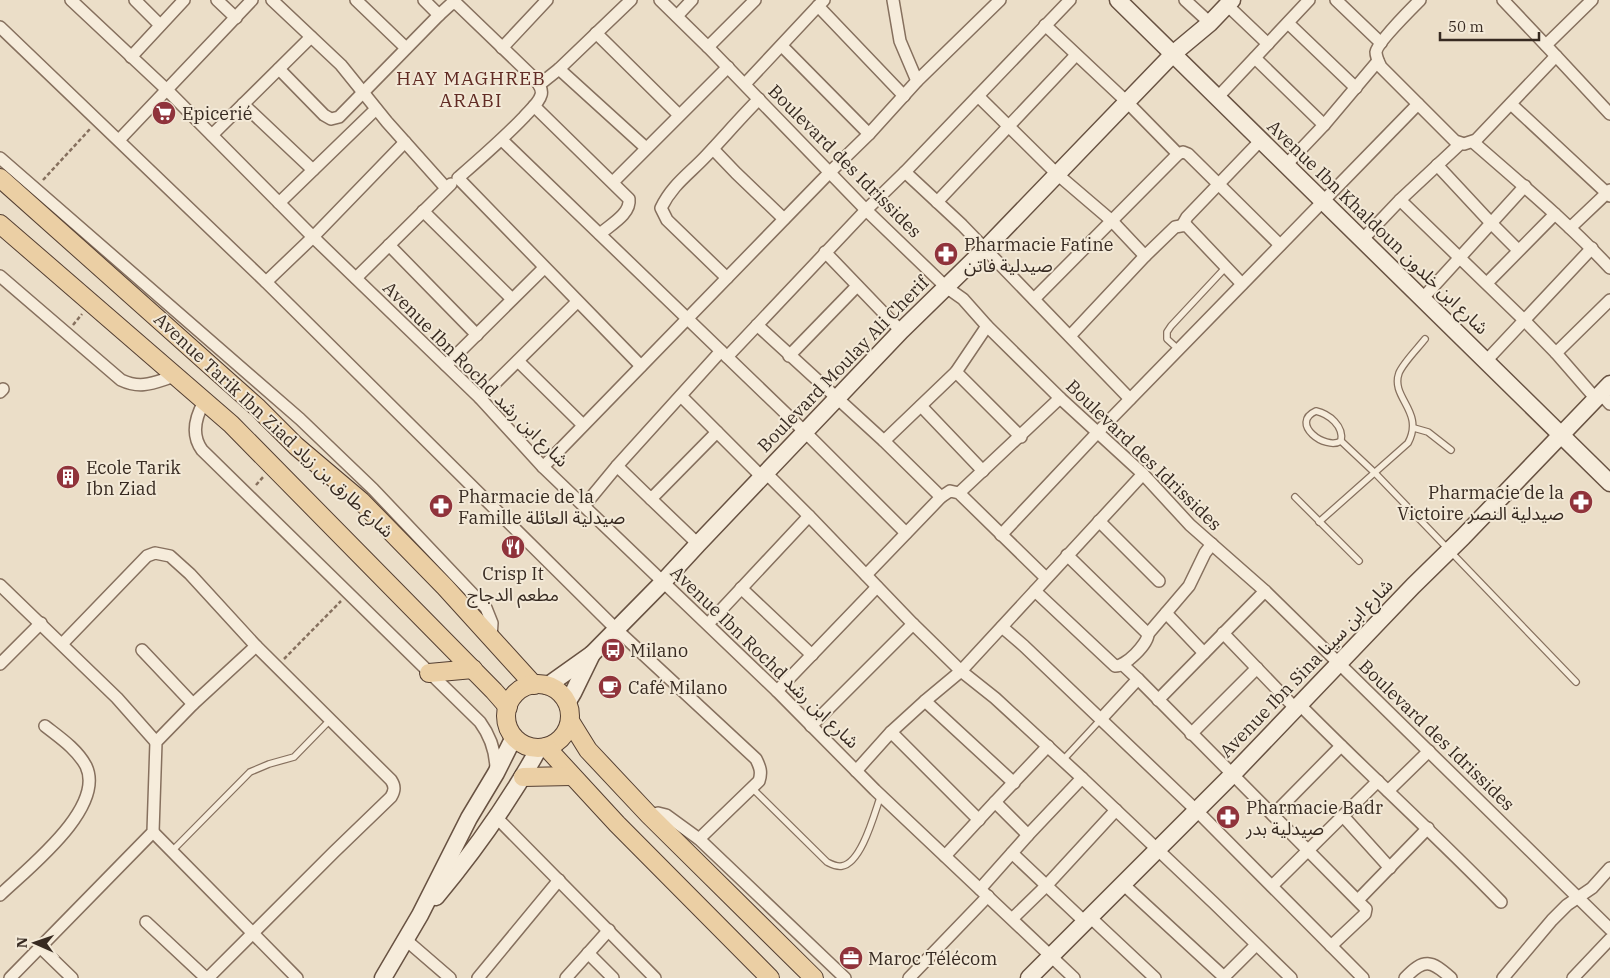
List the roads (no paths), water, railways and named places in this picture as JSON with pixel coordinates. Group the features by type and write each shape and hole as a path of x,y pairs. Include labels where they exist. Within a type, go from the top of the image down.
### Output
{"main road":[{"name":"Avenue Tarik Ibn Ziad شارع طارق بن زياد","path":"0,178 258,408 296,446 367,495 491,638 540,685 570,698"},
{"name":"Avenue Tarik Ibn Ziad شارع طارق بن زياد","path":"0,224 230,424 274,466 508,707"},
{"path":"429,673 473,669"},
{"path":"540,685 529,685 519,690 512,698 506,718 508,728 514,737 522,744 531,748 543,747 560,739 570,721 570,698"},
{"path":"570,698 588,750"},
{"path":"570,721 588,750 649,815 814,978"},
{"path":"543,747 770,978"},
{"path":"523,777 572,776"}],"street":[{"name":"Avenue Ibn Rochd شارع ابن رشد","path":"71,0 167,90 313,237 480,398 543,467 777,691 856,771 1013,918 1074,978"},
{"path":"134,0 160,25"},
{"path":"131,56 184,0"},
{"path":"216,0 236,18"},
{"path":"119,140 252,0"},
{"path":"272,0 341,65 376,110 446,188"},
{"path":"356,0 406,48"},
{"path":"424,0 439,14"},
{"path":"502,48 547,0"},
{"path":"539,85 559,69 631,0"},
{"name":"Boulevard des Idrissides","path":"660,0 745,84 866,210 946,287 963,299 987,326 1060,398 1143,474 1190,525 1265,591 1610,929"},
{"path":"677,16 692,0"},
{"path":"708,47 755,0"},
{"path":"893,0 900,41 917,81"},
{"path":"543,467 830,172 870,134 917,81 1000,0"},
{"path":"584,506 617,466 681,396 757,325 1070,0"},
{"name":"Avenue Ibn Khaldoun شارع ابن خلدون","path":"1118,0 1610,483"},
{"path":"1185,0 1210,23"},
{"path":"1217,98 1309,0"},
{"path":"1336,0 1380,43"},
{"path":"1546,45 1592,0"},
{"path":"279,69 324,115 331,119 339,117 439,14 451,4 461,2 502,48 539,85 541,95 534,106 502,140 446,188 356,278"},
{"path":"1414,2 1380,43 1376,53 1378,61 1381,67 1460,144"},
{"path":"1510,2 1556,56 1608,109"},
{"path":"745,84 821,3 904,96"},
{"path":"1230,3 1268,44"},
{"name":"Boulevard Moulay Ali Cherif","path":"540,685 592,654 617,630 901,331 985,249 1174,53 1210,23 1230,3"},
{"path":"1288,23 1356,88"},
{"path":"1045,26 1178,154"},
{"path":"0,27 266,282 617,630 756,759 762,774 760,781 699,839"},
{"path":"596,33 679,115"},
{"path":"212,135 311,37"},
{"path":"782,46 870,134"},
{"path":"937,202 1076,55"},
{"path":"1362,240 1400,200 1460,144 1473,142 1556,56"},
{"path":"1255,58 1324,125"},
{"path":"1286,165 1324,125 1378,61"},
{"path":"613,182 728,67"},
{"path":"559,69 646,148"},
{"path":"978,96 1056,174 1112,221 1146,256"},
{"path":"727,278 667,220 661,208 676,186 759,99"},
{"path":"244,104 313,170"},
{"path":"1000,535 1178,349 1418,104"},
{"path":"1511,104 1609,193 1570,228"},
{"path":"534,106 629,199 629,208 600,234"},
{"path":"279,203 376,110"},
{"path":"502,140 805,432 906,534"},
{"path":"1070,336 1174,227 1182,224 1261,140"},
{"path":"266,282 313,237 405,142"},
{"path":"1473,142 1592,248 1610,268"},
{"path":"713,149 784,219"},
{"path":"1034,299 1178,154 1183,152 1188,154 1280,245"},
{"path":"0,158 300,419 367,495"},
{"path":"1437,165 1491,224 1518,250"},
{"path":"905,172 985,249 1130,399"},
{"path":"458,178 640,366"},
{"path":"1422,299 1524,186"},
{"path":"1400,200 1556,353 1604,395"},
{"path":"423,211 512,300"},
{"path":"1487,284 1555,214"},
{"path":"1182,224 1190,227 1242,284"},
{"path":"389,245 477,335"},
{"path":"1486,361 1592,248"},
{"path":"826,252 901,331"},
{"path":"446,366 544,268"},
{"path":"0,276 121,380 137,386 175,376"},
{"path":"789,356 857,286"},
{"path":"1556,353 1610,300"},
{"path":"480,398 578,302"},
{"path":"757,325 884,441 941,497"},
{"path":"884,441 956,372 987,326"},
{"path":"518,361 583,425"},
{"path":"956,372 1021,437"},
{"name":"Avenue Ibn Sina شارع ابن سينا","path":"1029,978 1232,775 1561,435 1604,395"},
{"path":"681,396 717,432 810,516 877,588 961,671 975,681 1048,746 1215,904 1290,978"},
{"path":"959,493 1021,437 1060,398"},
{"path":"204,402 196,418 195,434 198,445 480,722 494,749 496,773"},
{"path":"921,406 983,471"},
{"path":"651,499 717,432"},
{"path":"617,466 698,544"},
{"path":"856,771 891,732 961,671 1143,474"},
{"path":"866,575 941,497 950,491 959,493 1046,578"},
{"path":"708,624 810,516"},
{"path":"1099,520 1159,581"},
{"path":"1035,591 1112,665 1118,667 1123,665 1146,641 1148,634 1189,586 1200,562 1212,544"},
{"path":"62,644 148,556 156,553 170,556 190,574 256,646 391,780 395,788 391,797 207,978 146,922"},
{"path":"1067,555 1148,634"},
{"path":"0,585 117,698 156,742"},
{"path":"742,588 812,655"},
{"path":"777,691 877,588"},
{"path":"1158,700 1265,591"},
{"path":"1166,613 1204,653"},
{"path":"0,664 41,624"},
{"path":"811,726 913,624"},
{"path":"1002,626 1197,810 1362,978"},
{"path":"1224,633 1257,668 1428,828 1501,902"},
{"path":"10,978 153,832 156,742 193,704 256,646"},
{"path":"142,650 193,704"},
{"name":"Boulevard Moulay Ali Cherif","path":"570,698 592,654"},
{"path":"1123,665 1366,909 1366,914 1331,946"},
{"path":"1191,734 1257,668"},
{"path":"1101,719 1138,679"},
{"path":"925,701 1014,783"},
{"path":"0,895 74,822 87,797 89,787 86,766 75,751 45,726"},
{"path":"891,732 979,820"},
{"path":"383,978 420,916 469,818 496,773 514,737"},
{"path":"946,856 1048,746"},
{"path":"1273,815 1341,746"},
{"path":"420,916 462,866 543,747"},
{"path":"1388,791 1430,751"},
{"path":"909,978 984,892 1012,853 1082,778"},
{"path":"1272,886 1378,781"},
{"path":"995,802 1028,835"},
{"path":"1013,918 1046,886 1116,810"},
{"path":"649,815 658,813 666,815 699,839 845,978"},
{"path":"1343,816 1390,868"},
{"path":"496,817 655,978"},
{"path":"1358,900 1428,828"},
{"path":"153,832 297,978"},
{"path":"1012,853 1046,886 1155,978"},
{"path":"1503,978 1552,920 1567,905 1592,888 1610,868"},
{"path":"478,978 559,880"},
{"path":"1124,885 1223,977 1256,945"},
{"path":"566,978 608,930"},
{"path":"1579,976 1610,939"},
{"path":"406,940 450,978"},
{"path":"41,948 72,978"},
{"path":"588,953 613,978"},
{"path":"1405,978 1415,968 1422,964 1431,963 1439,966 1451,978"}],"lane":[{"path":"1178,349 1167,339 1167,332 1226,267"},
{"path":"1319,522 1408,443 1414,428 1413,420 1399,388 1399,372 1426,339"},
{"path":"1341,441 1332,444 1314,436 1306,426 1306,419 1316,411 1321,412 1334,421 1341,432 1341,441 1576,682"},
{"path":"1414,428 1428,432 1450,450"},
{"path":"1295,497 1359,561"},
{"path":"172,850 250,772 294,757 331,719"},
{"path":"1063,760 1101,719"},
{"path":"752,788 826,862 842,866 848,863 860,849 867,836 881,794"}],"place":[{"name":"Epicerié","path":"164,113"},
{"name":"Pharmacie Fatine صيدلية فاتن","path":"946,254"},
{"name":"Ecole Tarik Ibn Ziad","path":"68,477"},
{"name":"Pharmacie de la Victoire صيدلية النصر","path":"1581,502"},
{"name":"Pharmacie de la Famille صيدلية العائلة","path":"441,506"},
{"name":"Crisp It مطعم الدجاج","path":"513,547"},
{"name":"Milano","path":"613,650"},
{"name":"Café Milano","path":"610,687"},
{"name":"Pharmacie Badr صيدلية بدر","path":"1228,817"},
{"name":"Maroc Télécom","path":"851,958"}],"district":[{"name":"HAY MAGHREB ARABI","path":"471,89"}]}
